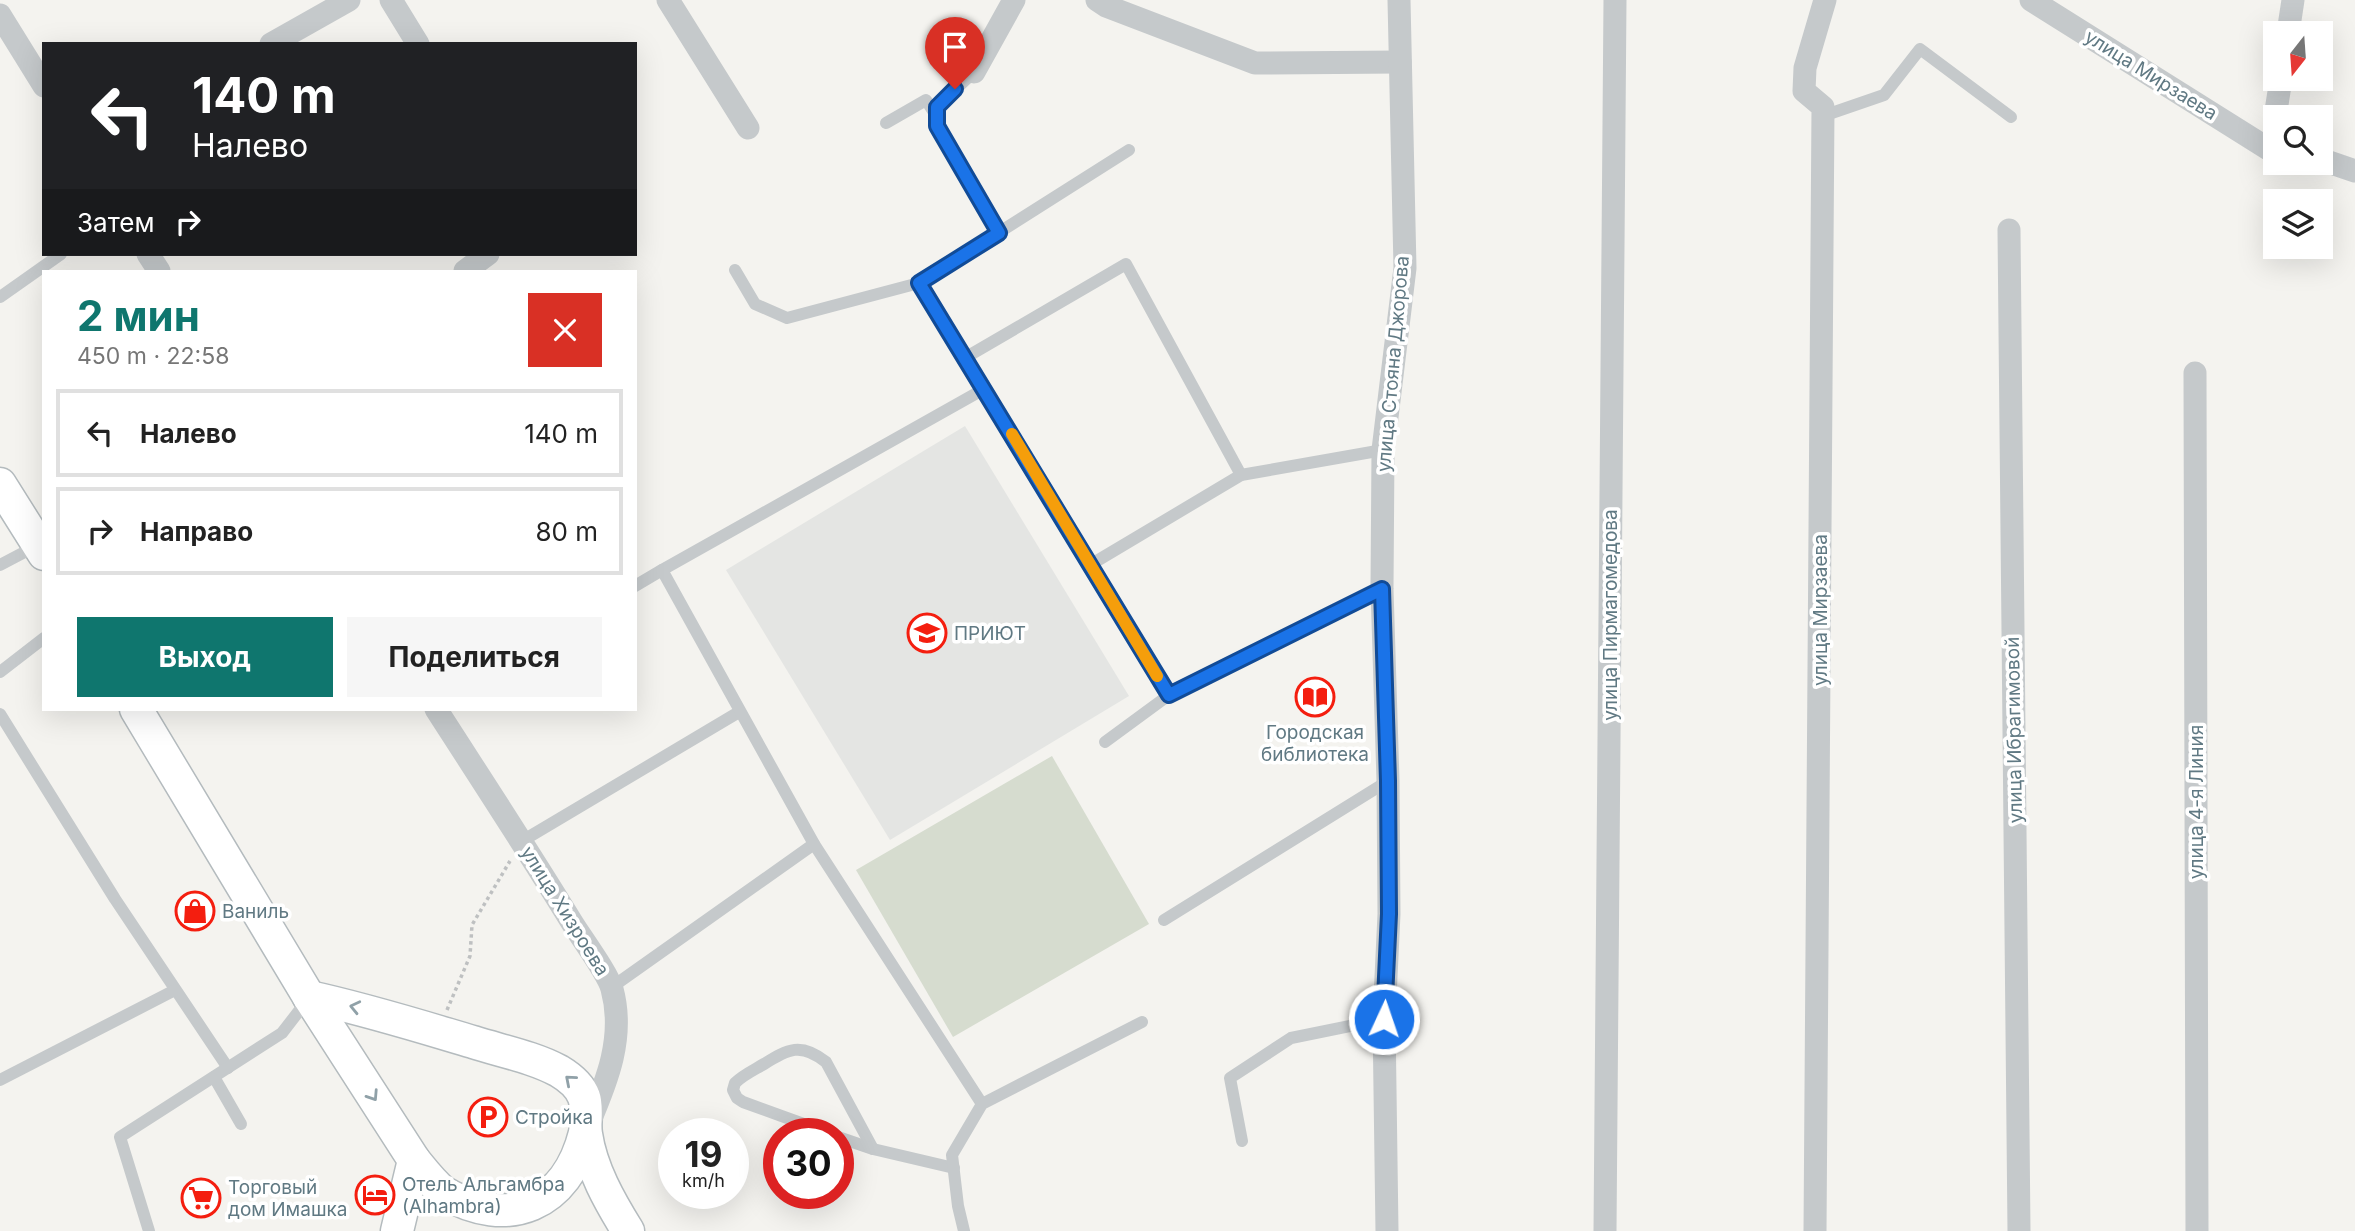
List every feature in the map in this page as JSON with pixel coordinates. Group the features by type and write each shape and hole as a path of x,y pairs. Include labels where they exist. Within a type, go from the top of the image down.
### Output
{"main road":[{"path":"0,484 41,550"},
{"path":"137,711 309,998 414,1160 442,1191 459,1203 478,1211 514,1214 542,1205 555,1194 575,1163 585,1133"},
{"path":"309,998 363,1009 527,1059 568,1077 585,1098 585,1133 598,1174 628,1231"},
{"path":"397,1231 414,1160"}],"street":[{"path":"275,42 349,0"},
{"path":"391,0 417,42"},
{"path":"668,0 748,128"},
{"path":"974,72 1014,0"},
{"path":"1097,0 1106,6 1255,63 1400,62"},
{"name":"улица Стояна Джорова","path":"1387,1231 1384,1019 1389,914 1382,589 1383,450 1405,268 1399,0"},
{"name":"улица Пирмагомедова","path":"1605,1231 1615,0"},
{"path":"1823,116 1823,107 1804,91 1805,68 1825,0"},
{"name":"улица Мирзаева","path":"2031,0 2263,144"},
{"path":"2290,21 2294,0"},
{"path":"0,15 42,83"},
{"name":"улица Мирзаева","path":"1815,1231 1823,116"},
{"path":"2333,163 2355,171"},
{"name":"улица Ибрагимовой","path":"2009,230 2019,1231"},
{"path":"466,270 485,256"},
{"name":"улица 4-я Линия","path":"2195,373 2197,1231"},
{"name":"улица Хизроева","path":"437,711 612,987 616,1021 615,1046 609,1077 585,1133"}],"lane":[{"path":"1823,116 1884,96 1920,49 2011,117"},
{"path":"974,72 937,107 937,126 999,233"},
{"path":"886,123 926,100 937,117"},
{"path":"735,270 755,304 786,318 919,283 1129,150"},
{"path":"0,297 58,256"},
{"path":"963,359 1126,264 1241,475"},
{"path":"919,283 1169,695"},
{"path":"637,585 984,389"},
{"path":"1090,565 1241,475 1383,450"},
{"path":"0,565 41,550"},
{"path":"662,570 814,844 982,1104"},
{"path":"1105,742 1169,695 1382,589"},
{"path":"0,672 42,640"},
{"path":"522,842 739,712"},
{"path":"0,714 115,899 228,1068"},
{"path":"1164,920 1388,781"},
{"path":"612,987 814,844"},
{"path":"0,1080 175,990"},
{"path":"149,1231 120,1137 282,1033 309,998"},
{"path":"1242,1141 1230,1078 1291,1038 1384,1019"},
{"path":"964,1231 952,1155 982,1104 1143,1023"},
{"path":"787,1118 743,1102 733,1090 735,1083 781,1053 803,1049 815,1053 825,1062 873,1149"},
{"path":"214,1077 241,1124"},
{"path":"854,1142 954,1168"}],"path":[{"path":"437,1032 470,956 472,925 522,842"}],"shaded area":[{"name":"ПРИЮТ","path":"965,426 1129,696 890,840 726,570"},
{"path":"1052,756 1149,924 953,1037 856,870"}],"slow traffic":[{"path":"1012,434 1157,676"}],"place":[{"name":"ПРИЮТ","path":"927,633"},
{"name":"Городская библиотека","path":"1315,697"},
{"name":"Ваниль","path":"195,911"},
{"name":"Стройка","path":"488,1117"},
{"name":"Отель Альгамбра (Alhambra)","path":"375,1195"},
{"name":"Торговый дом Имашка","path":"201,1198"}],"route":[{"path":"955,89 937,107 937,126 999,233 919,283 1169,695 1382,589 1389,914 1384,1019"}]}
